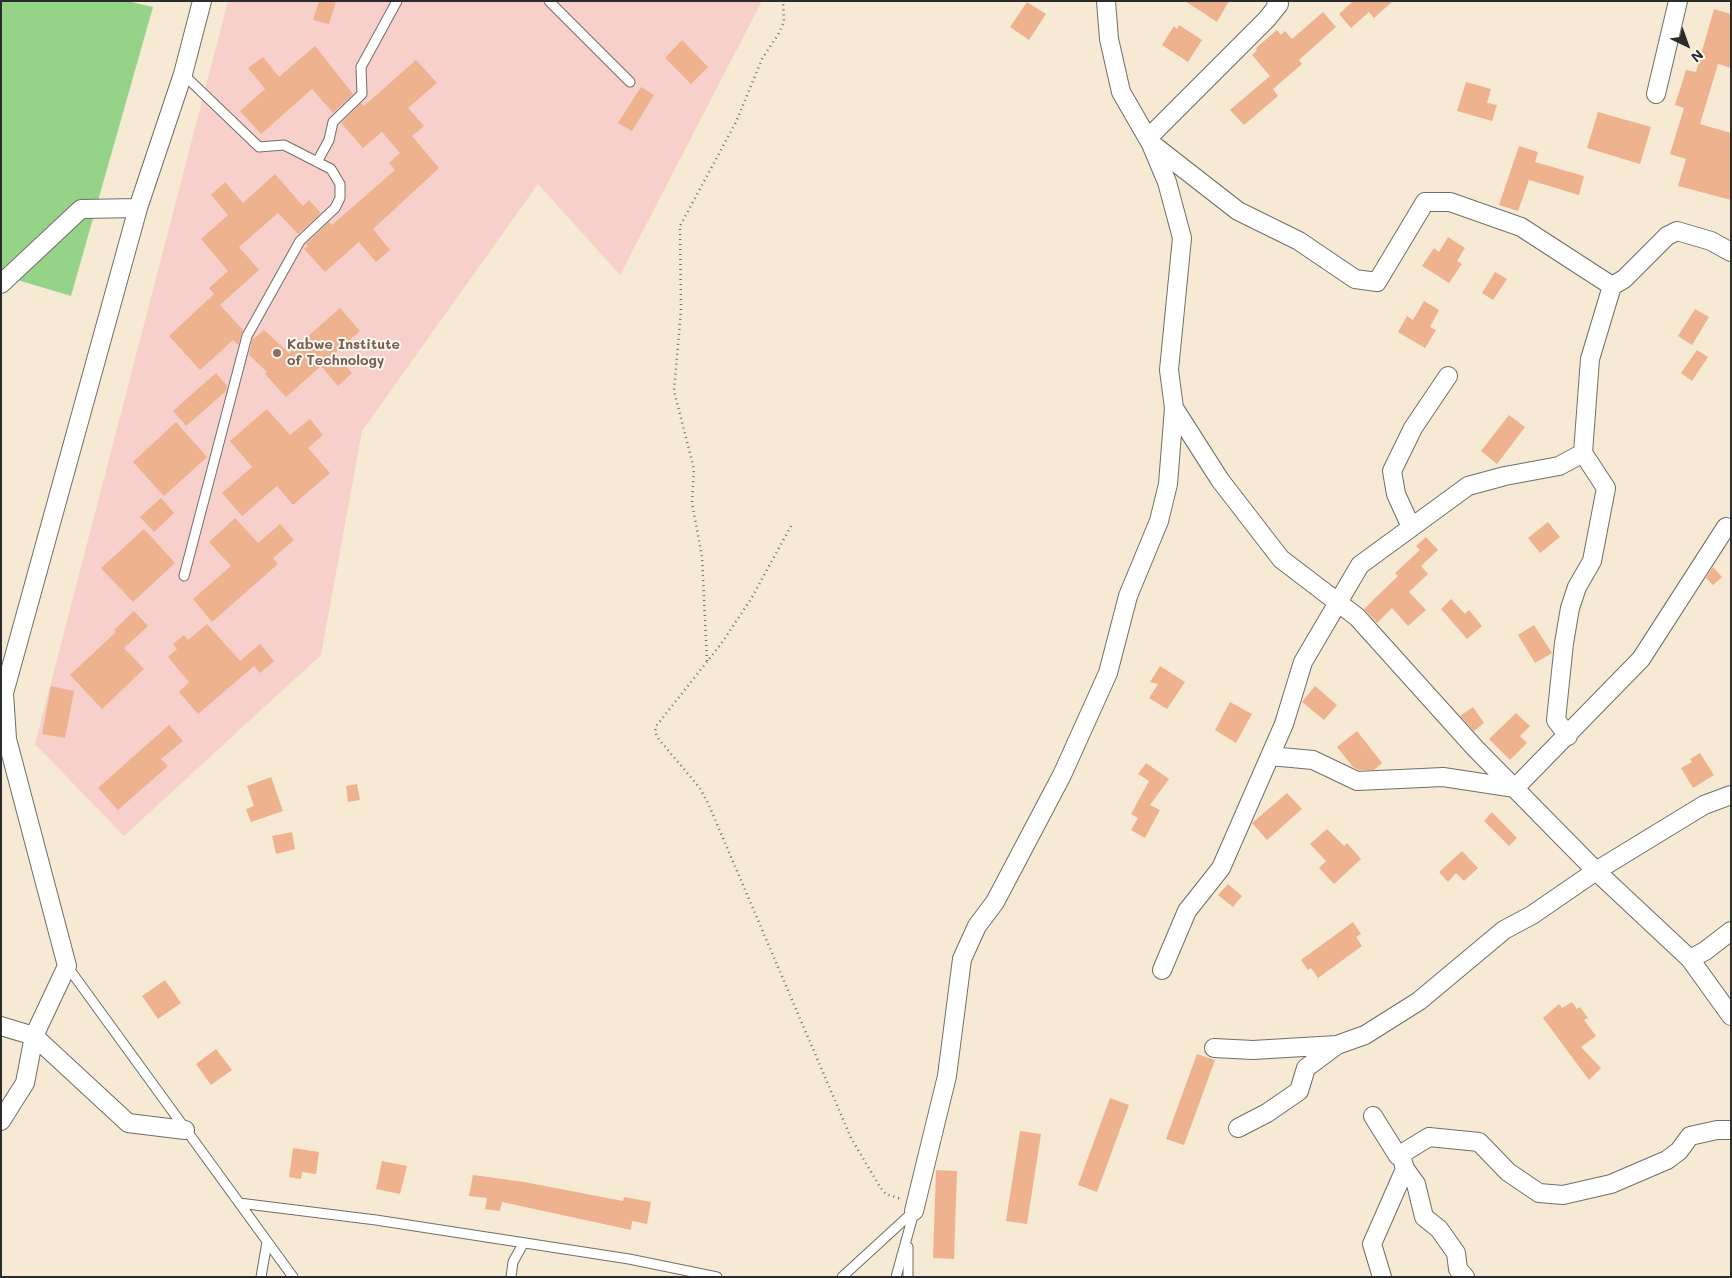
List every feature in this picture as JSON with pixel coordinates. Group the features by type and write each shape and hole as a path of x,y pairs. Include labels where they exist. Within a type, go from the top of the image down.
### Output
{"street":[{"path":"1,1121 25,1083 34,1036 67,966 7,739 4,693 138,208 182,74 202,1"},
{"path":"915,1207 948,1076 962,959 977,926 995,902 1062,775 1108,673 1128,596 1160,521 1168,484 1174,408 1169,370 1182,238 1167,182 1150,141 1121,92 1109,39 1106,1"},
{"path":"1150,141 1267,19 1278,4 1276,1"},
{"path":"1656,94 1678,1"},
{"path":"1150,141 1238,211 1299,241 1355,279 1377,282 1425,202 1450,202 1520,227 1612,286"},
{"path":"1,284 81,209 138,208"},
{"path":"1568,736 1556,720 1564,643 1570,608 1577,587 1592,561 1606,488 1583,453 1590,359 1612,286 1624,278 1667,236 1677,232 1712,241 1731,252"},
{"path":"1411,527 1396,494 1392,471 1413,428 1448,376"},
{"path":"1174,408 1220,480 1281,559 1357,617 1475,748 1596,871 1690,959 1731,1016"},
{"path":"1162,970 1187,911 1221,868 1284,724 1303,662 1360,565 1468,486 1505,476 1558,466 1583,453"},
{"path":"1515,788 1568,736 1640,659 1726,528"},
{"path":"1270,756 1313,760 1356,781 1443,777 1515,788"},
{"path":"1238,1128 1267,1113 1299,1091 1306,1068 1338,1045 1365,1035 1419,1000 1504,930 1532,915 1596,871 1704,805 1731,795"},
{"path":"1690,959 1705,951 1731,931"},
{"path":"1,1026 34,1036 128,1123 185,1130"},
{"path":"1214,1048 1252,1050 1338,1045"},
{"path":"1372,1116 1416,1184 1424,1217 1439,1229 1456,1253 1458,1269 1465,1277"},
{"path":"1382,1277 1372,1244 1403,1162 1429,1137 1479,1142 1508,1172 1539,1193 1563,1195 1610,1184 1667,1160 1679,1152 1690,1136 1717,1130 1731,1130"}],"lane":[{"path":"317,162 329,140 333,122 362,94 361,68 397,1"},
{"path":"549,1 630,82"},
{"path":"182,74 259,147 284,145 331,169 340,184 340,198 335,208 300,241 247,336 184,576"},
{"path":"67,966 293,1277"},
{"path":"239,1203 376,1220 629,1259 717,1277"},
{"path":"896,1277 915,1207"},
{"path":"842,1277 915,1207"},
{"path":"908,1236 908,1277"},
{"path":"262,1277 267,1242"},
{"path":"511,1277 513,1262 523,1244"}],"path":[{"path":"708,661 702,557 692,502 694,470 674,391 681,310 680,226 736,122 762,59 779,33 784,22 784,1"},
{"path":"791,526 751,598 708,661 657,724 655,731 657,737 699,787 708,803 851,1138 886,1194 915,1207"}],"shaded area":[{"name":"Kabwe Institute of Technology","path":"228,1 762,1 620,275 538,184 362,431 321,655 124,836 35,744"}],"green space":[{"path":"1,1 127,1 153,7 71,296 1,275"}],"building":[{"path":"319,1 336,1 329,24 313,20"},
{"path":"1185,1 1229,1 1217,22"},
{"path":"1353,1 1393,1 1374,18 1369,12 1351,28 1339,14"},
{"path":"1027,2 1046,14 1029,40 1010,27"},
{"path":"1714,9 1731,14 1731,68 1718,64 1700,124 1731,133 1731,200 1678,186 1686,159 1670,154 1684,108 1675,105 1686,70 1696,72"},
{"path":"1323,12 1336,27 1299,60 1302,64 1273,89 1278,96 1244,125 1230,110 1270,76 1252,55 1257,50 1256,48 1277,30 1281,35 1285,31 1292,39"},
{"path":"1179,25 1202,40 1188,62 1162,45 1174,26 1177,29"},
{"path":"682,40 708,67 691,84 665,58"},
{"path":"315,46 353,94 333,113 312,89 261,134 240,111 265,89 248,68 263,57 279,77"},
{"path":"416,60 437,83 408,108 424,126 412,136 439,168 373,229 390,250 376,262 359,242 325,272 304,249 308,246 306,244 329,222 332,225 395,170 389,163 400,153 382,132 363,148 341,123 361,103 364,106"},
{"path":"1466,82 1491,89 1487,103 1497,105 1492,121 1457,111"},
{"path":"641,87 654,95 632,131 618,123"},
{"path":"1598,112 1651,127 1640,164 1587,148"},
{"path":"1519,146 1538,152 1535,162 1584,176 1579,195 1529,180 1518,211 1499,205"},
{"path":"275,174 303,206 309,200 321,213 298,234 278,213 239,247 259,270 220,305 243,330 238,345 233,340 200,370 169,336 214,294 209,288 228,271 201,239 228,215 211,195 225,182 243,203"},
{"path":"1448,237 1465,248 1457,261 1462,264 1449,283 1422,266 1434,248 1439,252"},
{"path":"1495,272 1507,279 1493,300 1482,293"},
{"path":"1424,301 1439,310 1430,327 1436,330 1425,348 1398,332 1407,316 1413,320"},
{"path":"340,308 360,331 335,353 352,373 338,386 321,366 286,397 265,374 267,372 249,355 252,340 264,330 289,353"},
{"path":"1695,309 1709,317 1692,345 1678,336"},
{"path":"1697,350 1708,357 1692,381 1681,373"},
{"path":"216,373 227,386 226,391 186,426 173,411"},
{"path":"267,409 290,435 310,419 323,435 308,448 330,473 293,505 277,486 242,516 222,493 252,467 230,441"},
{"path":"1509,415 1525,427 1497,464 1481,451"},
{"path":"176,422 207,457 164,496 133,462"},
{"path":"161,498 174,513 154,532 140,517"},
{"path":"235,518 258,543 280,524 294,540 273,558 278,564 212,622 193,599 231,566 209,542"},
{"path":"1548,522 1560,537 1540,553 1528,538"},
{"path":"144,529 175,563 133,602 101,568"},
{"path":"1426,537 1438,550 1421,566 1428,574 1409,592 1426,610 1408,626 1392,608 1377,623 1364,609 1398,576 1395,573 1420,550 1416,546"},
{"path":"1713,567 1722,577 1713,585 1706,578"},
{"path":"1451,599 1465,614 1469,610 1482,626 1467,639 1441,609"},
{"path":"134,611 148,626 124,648 144,669 102,709 70,675 116,632 114,630"},
{"path":"207,624 240,661 260,644 274,661 260,673 254,666 198,714 179,692 189,682 168,657 177,649 173,644 184,635 188,640"},
{"path":"1534,625 1552,653 1535,663 1518,635"},
{"path":"1160,666 1185,682 1167,709 1149,698 1158,684 1150,682"},
{"path":"51,686 74,691 65,738 42,734"},
{"path":"1315,686 1337,705 1324,720 1302,702"},
{"path":"1230,702 1252,714 1236,743 1215,730"},
{"path":"1473,707 1484,723 1474,731 1460,716"},
{"path":"1516,713 1530,726 1520,736 1527,743 1510,760 1489,739"},
{"path":"169,725 183,741 161,759 168,766 118,810 98,788"},
{"path":"1357,731 1382,763 1374,770 1359,770 1353,767 1337,747"},
{"path":"1700,753 1714,775 1693,788 1681,768 1692,762 1690,759"},
{"path":"1146,763 1169,779 1150,805 1160,810 1145,838 1131,830 1138,818 1131,814 1149,781 1138,774"},
{"path":"271,777 283,811 251,822 246,809 254,806 247,786"},
{"path":"357,784 360,800 348,802 346,786"},
{"path":"1287,793 1302,809 1267,840 1252,823"},
{"path":"1492,812 1517,838 1509,846 1484,821"},
{"path":"1327,829 1344,846 1347,843 1361,859 1334,884 1319,868 1326,861 1310,844"},
{"path":"292,832 295,849 276,854 272,836"},
{"path":"1462,851 1478,868 1464,881 1456,873 1448,882 1439,872"},
{"path":"1228,884 1242,896 1233,907 1218,895"},
{"path":"1353,922 1361,934 1356,937 1362,946 1318,978 1311,968 1308,970 1301,960"},
{"path":"165,980 181,1003 158,1019 142,996"},
{"path":"1572,1002 1577,1009 1580,1007 1588,1018 1584,1020 1596,1036 1581,1047 1601,1068 1589,1080 1543,1018 1559,1004 1562,1008"},
{"path":"216,1049 232,1070 211,1085 196,1064"},
{"path":"1197,1054 1215,1060 1184,1145 1166,1139"},
{"path":"1110,1098 1129,1105 1097,1192 1078,1185"},
{"path":"1020,1131 1041,1134 1027,1224 1006,1221"},
{"path":"293,1148 319,1152 316,1174 302,1172 301,1179 289,1177"},
{"path":"382,1161 407,1166 400,1194 376,1189"},
{"path":"936,1170 957,1171 954,1259 933,1258"},
{"path":"473,1175 524,1182 623,1201 624,1197 651,1202 647,1224 632,1221 631,1230 502,1202 500,1211 485,1209 487,1198 469,1196"}],"place":[{"name":"Kabwe Institute of Technology","path":"277,353"}]}
